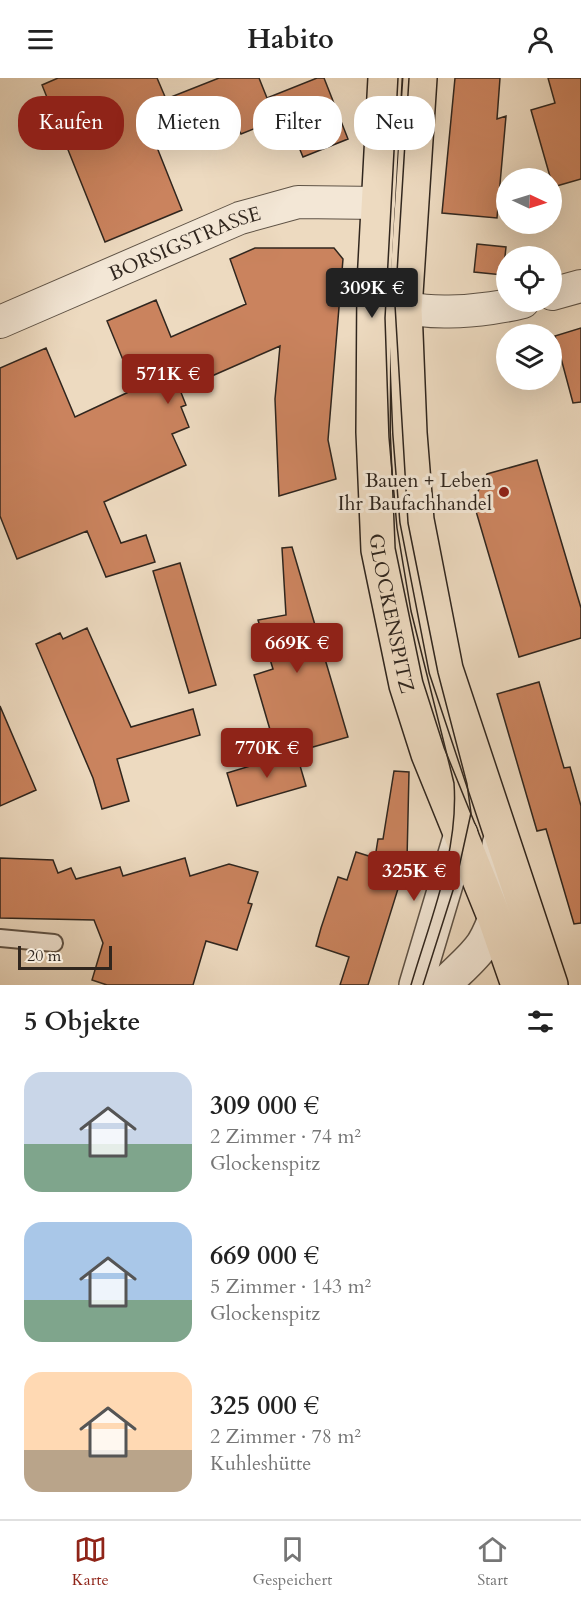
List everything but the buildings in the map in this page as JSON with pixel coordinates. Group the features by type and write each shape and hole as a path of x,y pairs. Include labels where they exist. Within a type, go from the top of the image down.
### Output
{"main road":[{"name":"GLOCKENSPITZ","path":"385,78 374,284 373,432 378,550 406,685 431,763 495,919 518,985"},
{"name":"GLOCKENSPITZ","path":"420,78 405,309 410,433 417,520 430,597 452,689 552,985"}],"street":[{"name":"BORSIGSTRASSE","path":"0,322 240,218 298,202 379,203"},
{"path":"374,284 385,299 405,309 496,308"},
{"path":"562,291 581,286"},
{"path":"444,985 482,946 495,919 501,883 496,819"},
{"path":"416,985 461,834"}],"lane":[{"path":"0,938 54,943"}],"tram line":[{"path":"398,78 385,318 389,437 397,528 411,611 454,783 452,835 448,860 411,985"},
{"path":"409,78 395,305 408,523 438,673 467,784 471,813 456,881 423,985"}],"place":[{"name":"Bauen + Leben Ihr Baufachhandel","path":"504,492"}]}
